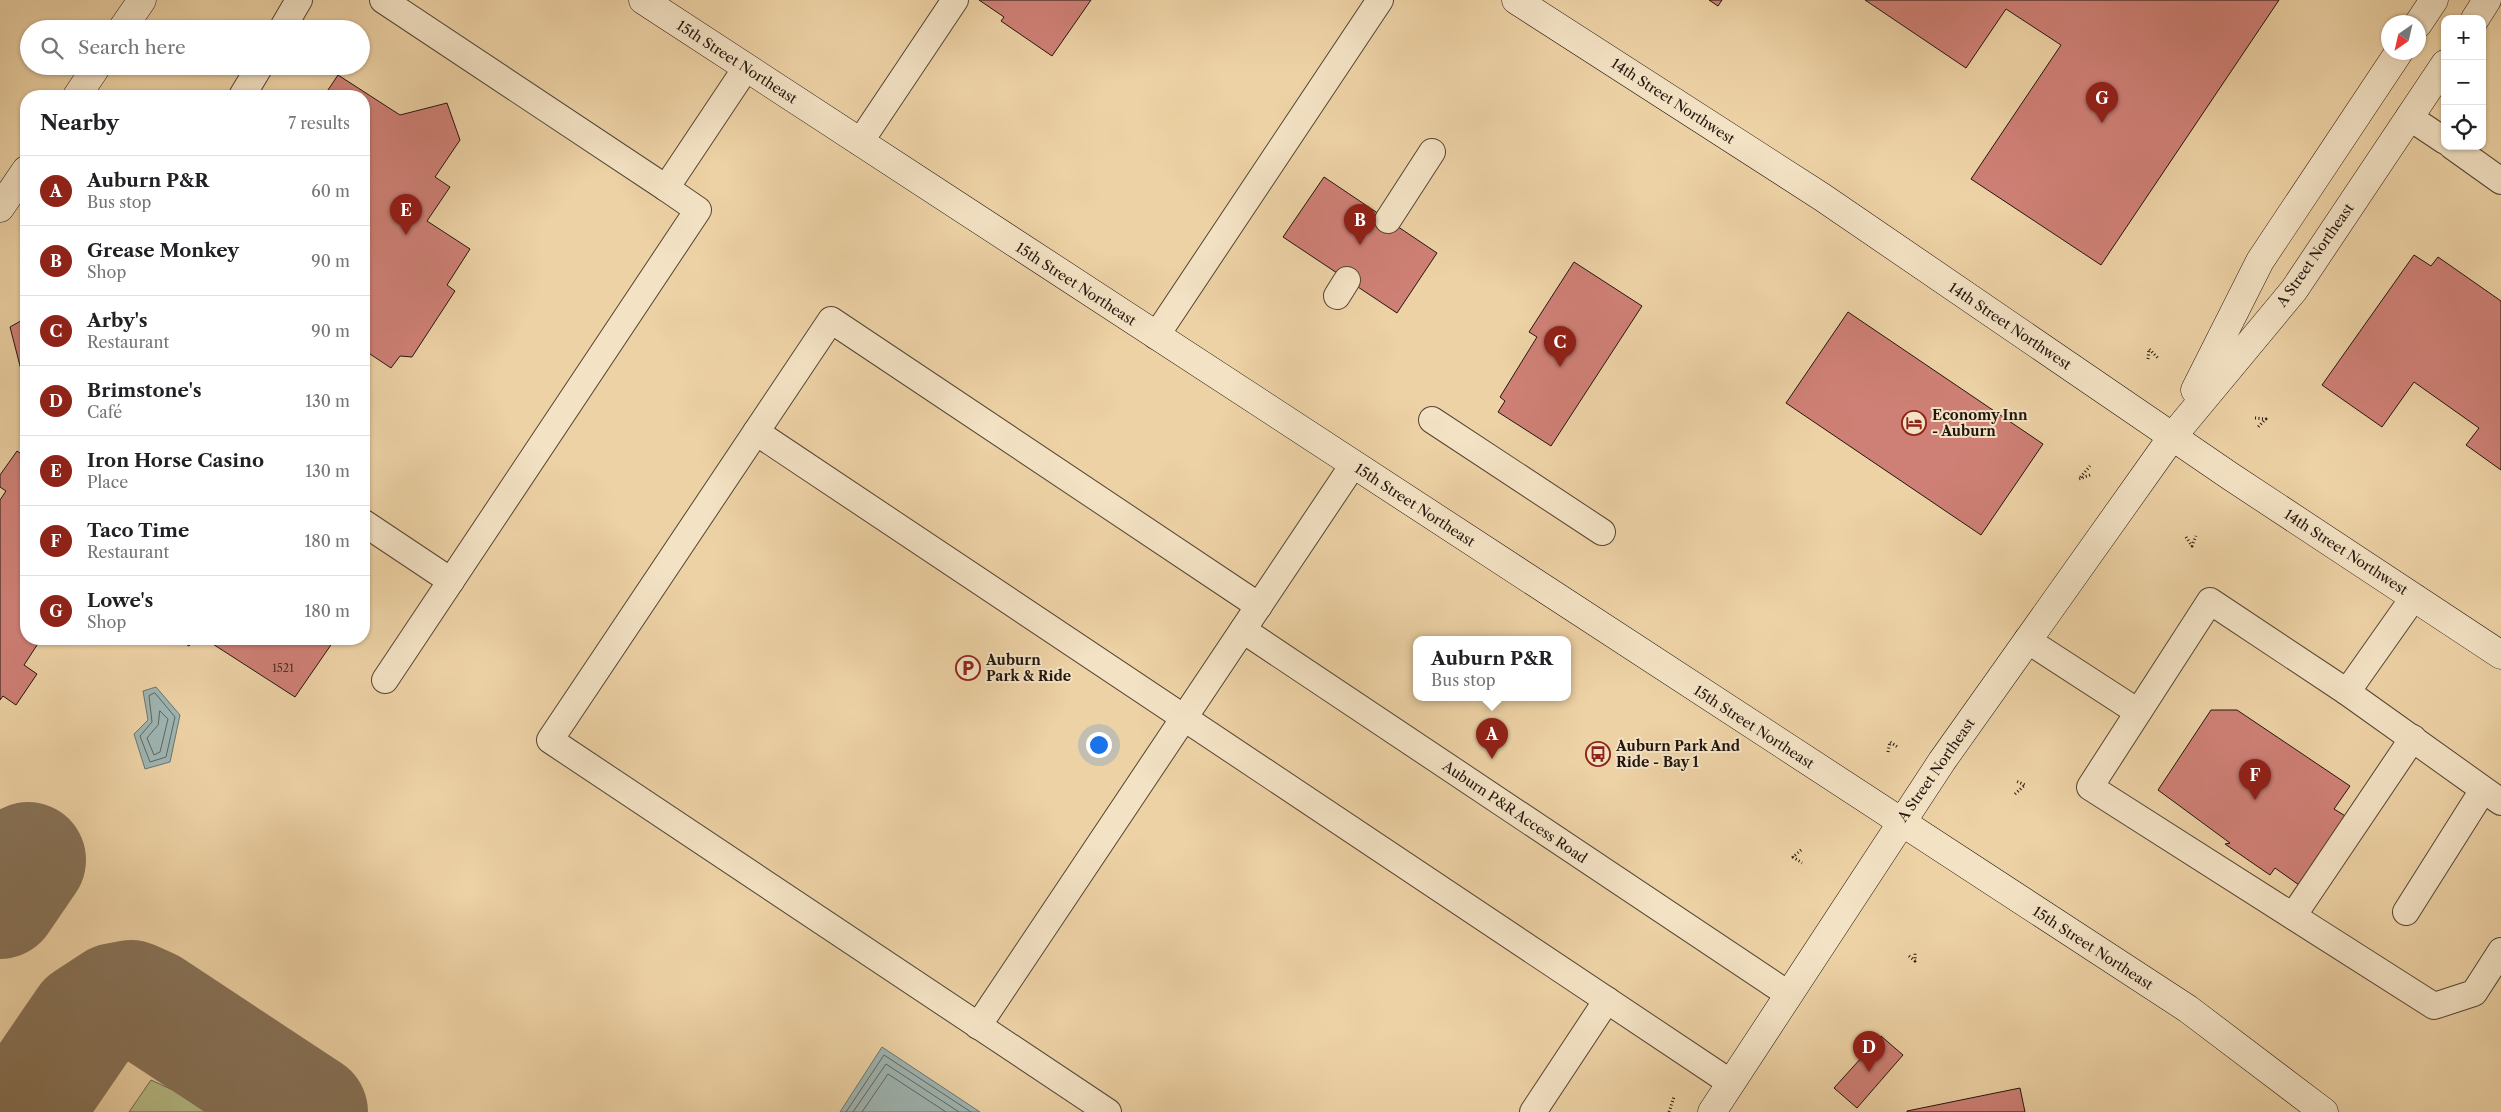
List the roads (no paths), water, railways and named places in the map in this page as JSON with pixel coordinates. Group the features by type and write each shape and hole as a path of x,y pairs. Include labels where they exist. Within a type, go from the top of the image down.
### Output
{"street":[{"name":"15th Street Northeast","path":"643,0 2188,1009 2324,1112"},
{"name":"14th Street Northwest","path":"1516,0 1822,197 2172,437 2501,655"},
{"path":"2424,15 2434,0"},
{"path":"2478,15 2488,0"},
{"path":"127,20 138,1"},
{"name":"A Street Northeast","path":"2172,437 2260,261 2394,60"},
{"name":"A Street Northeast","path":"1712,1112 1900,822 2027,640 2172,437 2294,290 2441,70"},
{"path":"80,90 91,75"},
{"path":"0,208 20,179"}],"lane":[{"path":"287,20 299,0"},
{"path":"383,0 698,210 385,680"},
{"path":"860,142 955,0"},
{"path":"1156,336 1380,0"},
{"path":"666,188 746,68"},
{"path":"246,90 255,75"},
{"path":"2409,117 2441,138"},
{"path":"2458,150 2501,181"},
{"path":"1388,220 1432,152"},
{"path":"1108,1112 550,740 831,320 1259,606"},
{"path":"1432,420 1602,532"},
{"path":"756,432 1731,1083"},
{"path":"978,1026 1353,465"},
{"path":"370,527 451,581"},
{"path":"2347,692 2414,597"},
{"path":"2406,912 2492,796 2347,692 2210,601 2090,787 2434,1006 2474,992 2501,950"},
{"name":"Auburn P&R Access Road","path":"1243,630 1788,994"},
{"path":"2027,640 2138,712"},
{"path":"2293,916 2412,738"},
{"path":"1533,1112 1607,1000"}],"water":[{"path":"156,687 180,715 170,762 145,769 134,734 148,720 143,691"},
{"path":"882,1047 980,1112 840,1112"}],"place":[{"name":"Lowe's","path":"2102,123"},
{"name":"Iron Horse Casino","path":"406,235"},
{"name":"Grease Monkey","path":"1360,245"},
{"name":"Arby's","path":"1560,367"},
{"name":"Economy Inn - Auburn","path":"1914,423"},
{"name":"Auburn Park & Ride","path":"968,668"},
{"name":"Auburn Park And Ride - Bay 1","path":"1598,754"},
{"name":"Auburn P&R","path":"1492,759"},
{"name":"Taco Time","path":"2255,800"},
{"name":"Brimstone's","path":"1869,1072"}]}
